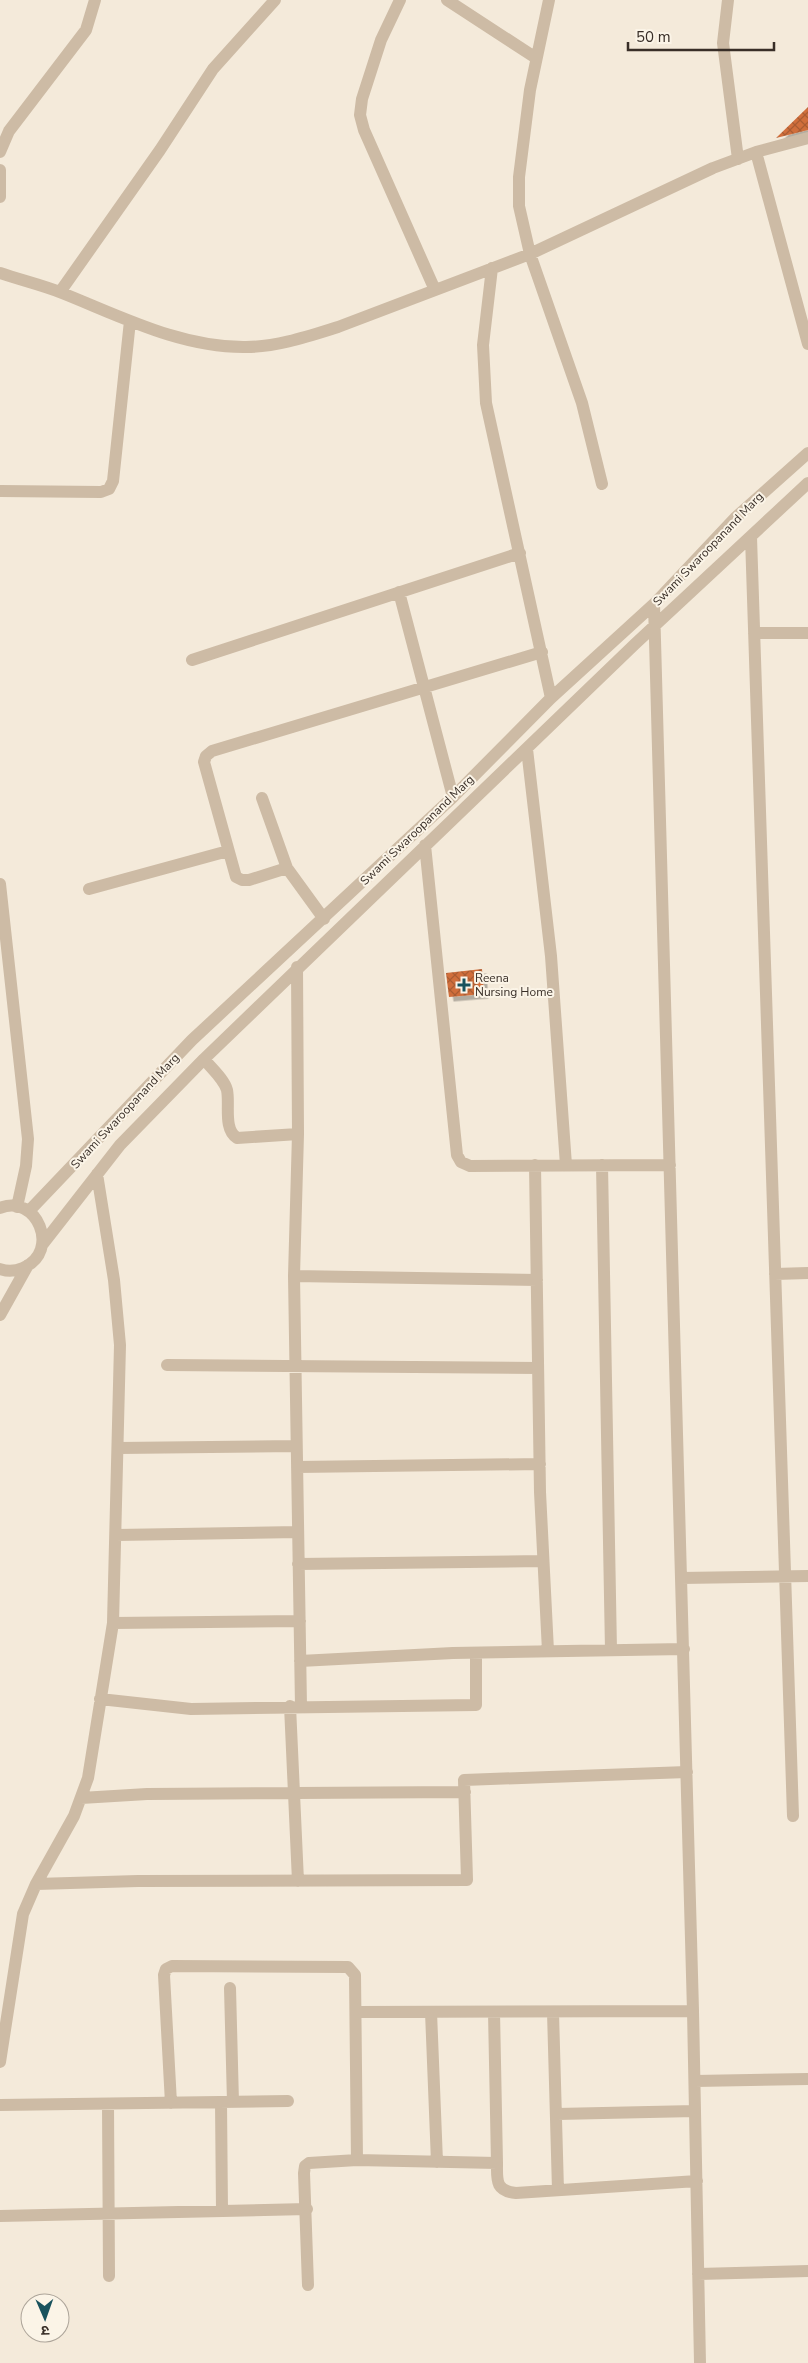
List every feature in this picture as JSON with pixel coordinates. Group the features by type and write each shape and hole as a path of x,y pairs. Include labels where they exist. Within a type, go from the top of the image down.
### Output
{"street":[{"path":"0,152 9,131 86,30 95,0"},
{"path":"60,292 160,150 213,69 275,0"},
{"path":"400,0 382,40 362,99 360,115 367,138 435,290"},
{"path":"447,0 536,58"},
{"path":"550,0 536,58 519,177 519,206 530,254 582,403 602,484"},
{"path":"728,0 723,42 738,159"},
{"path":"0,274 60,292 130,321 199,342 247,347 309,336 435,290 530,254 712,168 756,152 808,138"},
{"path":"756,152 808,344"},
{"path":"0,170 0,197"},
{"path":"492,268 483,345 484,383 551,698"},
{"path":"0,491 101,492 109,489 113,481 130,321"},
{"name":"Swami Swaroopanand Marg","path":"10,1207 453,798 551,698 654,604 735,518 808,453"},
{"name":"Swami Swaroopanand Marg","path":"0,1315 28,1265 37,1257 42,1245 120,1145 297,968 808,483"},
{"path":"751,537 793,1816"},
{"path":"192,660 520,553"},
{"path":"399,592 422,687 453,798"},
{"path":"654,604 684,1649 700,2363"},
{"path":"754,633 808,633"},
{"path":"287,868 242,880 236,877 204,762 206,756 212,751 542,652"},
{"path":"527,749 551,956 566,1165"},
{"path":"262,798 287,868 324,919"},
{"path":"425,845 457,1155 461,1162 470,1166 670,1165"},
{"path":"89,889 228,851"},
{"path":"0,884 28,1139 26,1166 10,1207 38,1220 42,1232 42,1245"},
{"path":"297,968 298,1134 294,1276 300,1661 296,1706 293,1793 298,1881"},
{"path":"204,1059 225,1084 229,1128 233,1135 237,1138 298,1134"},
{"path":"535,1165 540,1464 548,1652"},
{"path":"602,1165 610,1650"},
{"path":"0,2062 23,1914 36,1884 81,1798 88,1778 113,1623 119,1448 120,1327 96,1174"},
{"path":"0,1268 16,1270 28,1265"},
{"path":"775,1274 808,1273"},
{"path":"294,1276 537,1280"},
{"path":"167,1365 538,1368"},
{"path":"119,1448 296,1446"},
{"path":"297,1466 540,1464"},
{"path":"116,1535 298,1532"},
{"path":"298,1564 543,1561"},
{"path":"682,1578 808,1576"},
{"path":"113,1623 300,1621"},
{"path":"300,1661 476,1653 684,1649"},
{"path":"100,1699 191,1709 296,1706 476,1705 476,1653"},
{"path":"36,1884 467,1880 464,1780 687,1772"},
{"path":"81,1798 147,1794 465,1792"},
{"path":"171,2103 164,1975 166,1969 172,1966 348,1967 355,1974 357,2012 357,2160"},
{"path":"222,2211 230,1988"},
{"path":"357,2012 693,2011"},
{"path":"431,2012 436,2162"},
{"path":"494,2012 497,2163 498,2182 501,2189 507,2192 558,2190 697,2181"},
{"path":"553,2012 558,2190"},
{"path":"694,2081 808,2079"},
{"path":"0,2105 288,2101"},
{"path":"108,2104 109,2276"},
{"path":"557,2114 695,2111"},
{"path":"308,2285 305,2166 315,2162 357,2160 497,2163"},
{"path":"0,2216 307,2209"},
{"path":"698,2274 808,2272"}],"building":[{"path":"808,107 808,130 776,138"},
{"path":"482,969 484,994 449,997 446,973"}],"place":[{"name":"Reena Nursing Home","path":"464,985"}]}
